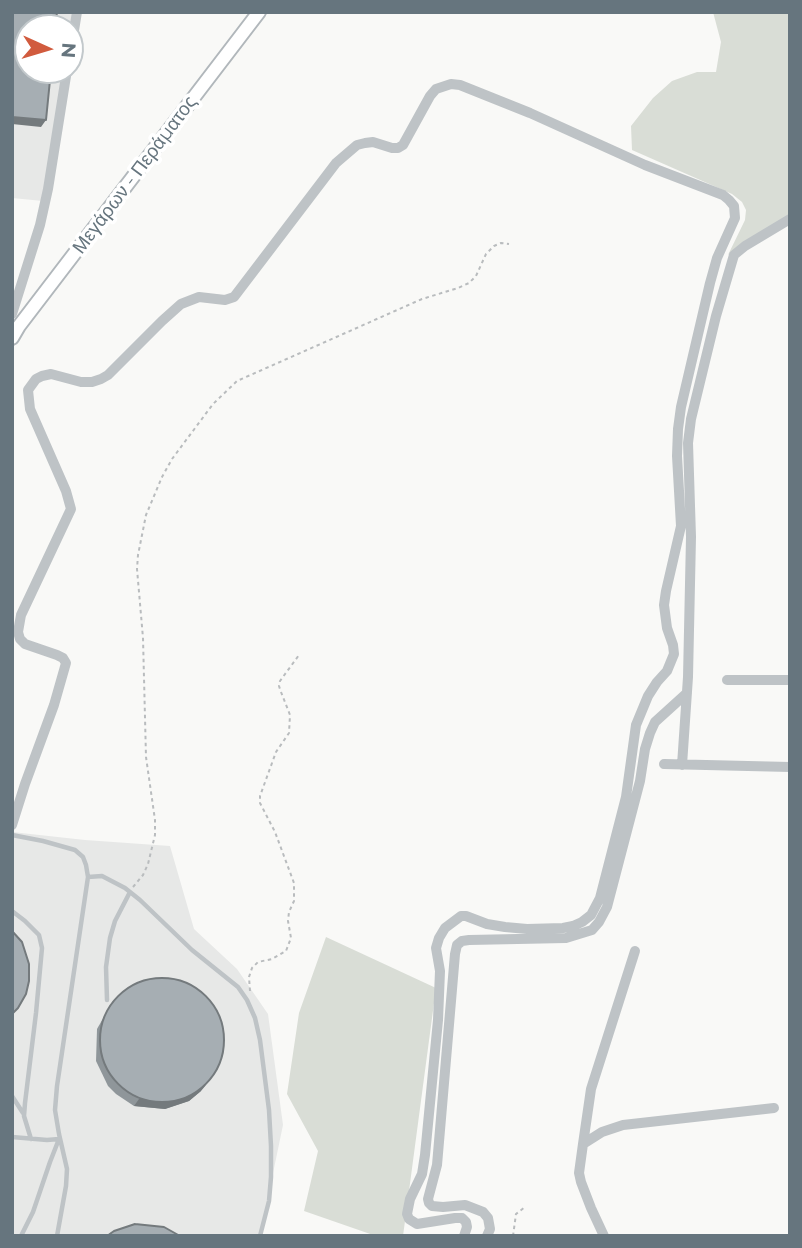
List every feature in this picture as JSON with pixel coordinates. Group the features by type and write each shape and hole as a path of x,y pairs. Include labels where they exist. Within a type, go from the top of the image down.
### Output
{"main road":[{"name":"Μεγάρων - Περάματος","path":"12,338 259,12"}],"street":[{"path":"12,314 40,225 65,84"},
{"path":"12,825 66,663 57,655 25,644 18,632 21,615 71,509 66,491 30,409 28,390 36,379 51,374 81,382 101,379 181,304 199,297 225,300 234,298 336,163 358,145 365,143 373,142 392,148 403,145 430,96 436,89 451,84 460,85 530,113 645,165 723,195 729,200 734,206 735,218 709,282 680,418 677,456 681,526 664,605 674,654 667,671 648,696 636,725 626,797 600,898 591,915 582,922 563,928 505,928 461,916 445,928 436,948 440,971 438,1020 425,1155 422,1174 410,1199 407,1214 409,1219 417,1224 462,1218 467,1227 464,1236"},
{"path":"682,765 687,693 691,537 688,443 691,419 734,255 790,219"},
{"path":"727,680 790,680"},
{"path":"487,1236 490,1229 488,1218 483,1212 465,1205 443,1208 432,1206 428,1199 437,1166 457,945 470,940 566,938 592,930 607,907 650,733 655,722 687,693"},
{"path":"664,764 790,767"},
{"path":"604,1236 579,1173 591,1089 635,951"},
{"path":"583,1144 602,1132 623,1125 774,1108"}],"lane":[{"path":"12,835 75,850 83,857 88,877 57,1086 55,1110 67,1169 57,1236"},
{"path":"88,877 102,876 130,892 192,950 238,987 247,1000 260,1040 271,1146 269,1201 260,1236"},
{"path":"107,1000 106,967 110,938 115,921 130,892"},
{"path":"12,911 39,935 42,948 24,1116"},
{"path":"12,1096 24,1116 31,1139"},
{"path":"12,1137 47,1140 60,1138"},
{"path":"21,1236 33,1212 60,1138"}],"path":[{"path":"130,892 148,864 155,835 146,757 138,555 146,515 172,459 213,404 237,381 422,299 469,284 476,276 486,254 494,246 509,244"},
{"path":"247,1000 253,968 258,962 272,959 286,951 291,938 288,921 295,892 294,883 275,832 260,803 260,796 276,752 289,733 290,715 279,686 299,655"},
{"path":"513,1236 516,1214 525,1207"}],"shaded area":[{"path":"12,12 74,12 14,14 14,84 63,84 43,201 12,198"},
{"path":"713,12 790,12 790,216 742,243 728,255 745,220 746,210 742,202 732,194 632,150 631,126 653,98 672,81 697,72 716,72 721,42"},
{"path":"12,832 170,846 194,929 237,969 268,1014 283,1125 260,1236 12,1236"},
{"path":"326,937 436,988 403,1236 376,1236 304,1211 318,1151 287,1094 299,1013"}],"building":[{"path":"12,12 57,12 14,14 14,84 50,84 46,120 12,117"},
{"path":"12,931 22,942 29,964 29,981 26,994 12,1014"},
{"path":"162,978 186,983 206,996 219,1016 224,1040 219,1064 206,1084 186,1097 162,1102 138,1097 118,1084 105,1064 100,1040 105,1016 118,996 138,983"},
{"path":"135,1224 164,1227 180,1236 107,1236"}]}
